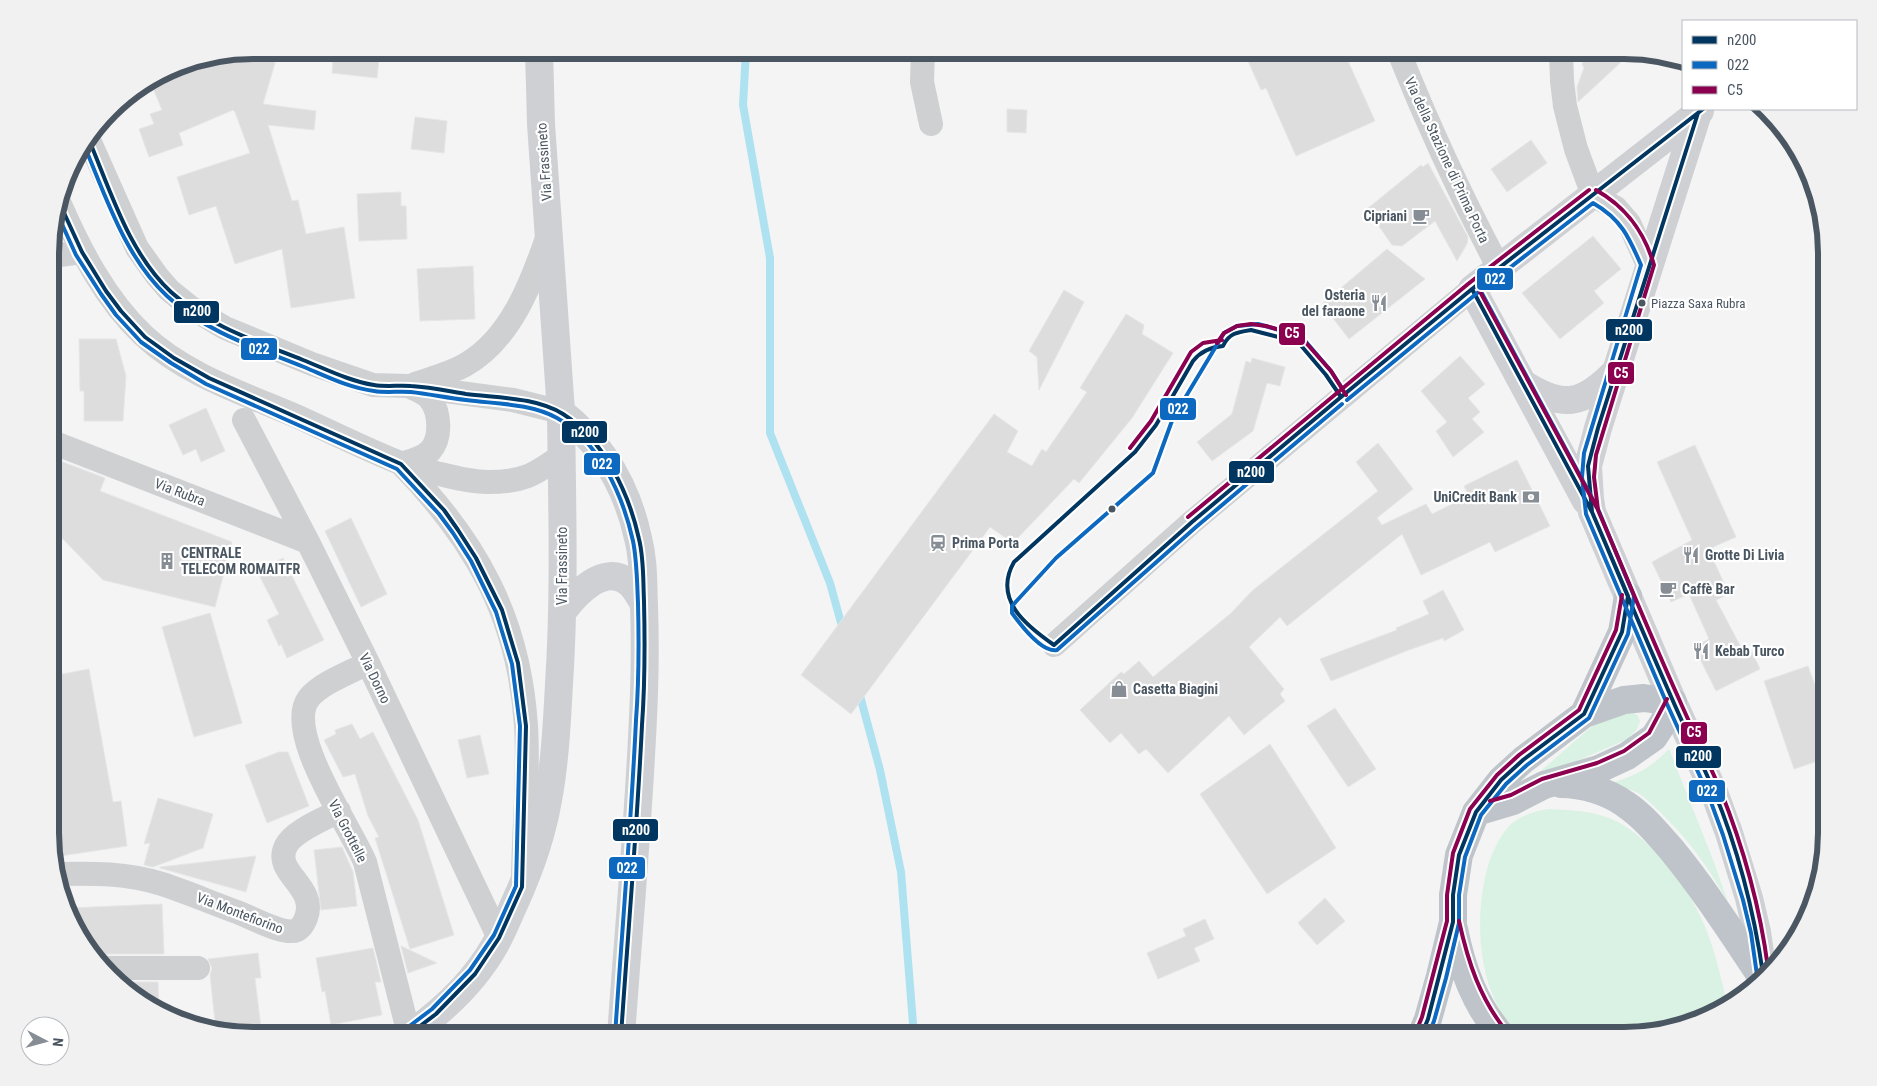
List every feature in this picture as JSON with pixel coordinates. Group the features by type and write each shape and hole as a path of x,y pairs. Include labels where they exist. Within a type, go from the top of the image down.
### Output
{"highway":[{"path":"1584,714 1622,632 1628,596"},
{"path":"1424,1027 1440,976 1453,922 1459,854 1476,812 1501,780 1523,760 1584,714 1624,700 1644,698 1673,702 1654,736 1636,751 1599,769 1544,785 1513,801 1476,812"},
{"path":"1544,785 1563,784 1597,790 1625,803 1658,834 1689,871 1760,972"},
{"path":"1453,922 1459,953 1469,983 1479,1005 1494,1027"}],"street":[{"name":"Via Frassineto","path":"419,1027 436,1014 463,988 486,960 499,938 522,887 537,846 548,800 554,749 563,611 560,412 541,124 539,59"},
{"path":"923,59 922,82 932,124"},
{"name":"Via della Stazione di Prima Porta","path":"1402,59 1438,148 1470,215 1499,268"},
{"path":"1561,59 1562,81 1567,113 1576,149 1593,195 1616,208 1628,223 1648,265"},
{"path":"1054,645 1192,522 1472,289 1701,111"},
{"path":"1592,512 1588,466 1596,435 1648,265 1701,111"},
{"path":"91,145 137,248 169,290 190,307 225,328 334,373 372,385 408,386 512,400 560,412 578,426 602,454 614,473 627,499 642,558 645,637 642,736 622,1027"},
{"path":"63,211 82,252 121,312 145,337 174,358 234,390 402,464 465,479 500,482 524,479 561,456"},
{"path":"408,386 452,372 466,364 491,344 510,320 520,303 549,233"},
{"path":"59,255 82,252"},
{"path":"1472,289 1592,512 1673,702 1714,792 1739,861 1756,932 1761,971"},
{"path":"1524,384 1551,398 1575,399 1596,390 1619,362"},
{"path":"402,464 429,452 437,439 438,429 438,419 430,400 424,394 408,386"},
{"name":"Via Dorno","path":"244,420 308,542 368,663 499,938"},
{"name":"Via Rubra","path":"59,445 308,542"},
{"path":"402,464 444,510 476,558 490,584 512,638 521,680 526,726 522,887"},
{"path":"563,611 584,587 606,577 614,576 627,580 644,604"},
{"name":"Via Grottelle","path":"368,663 322,688 308,699 304,712 303,727 308,748 330,798 356,842 364,862 406,1027"},
{"name":"Via Montefiorino","path":"63,874 112,874 162,884 289,932 298,929 304,923 308,914 308,904 301,886 289,873 285,865 285,847 293,837 339,811"},
{"path":"113,968 198,968"}],"green space":[{"path":"1630,711 1637,715 1640,721 1637,729 1628,739 1528,782 1597,722"},
{"path":"1669,749 1728,902 1700,857 1666,818 1640,794 1610,784 1642,771"},
{"path":"1549,809 1572,810 1609,818 1637,835 1651,848 1676,877 1703,922 1714,953 1726,998 1699,1013 1675,1021 1650,1026 1514,1027 1507,1021 1495,1000 1487,977 1480,925 1482,899 1492,854 1502,835 1510,825 1519,819"}],"building":[{"path":"273,59 275,63 263,104 316,111 314,130 268,125 292,201 298,200 306,234 344,227 355,298 291,308 282,249 235,264 216,206 189,215 177,177 250,153 235,112 233,110 179,133 183,145 149,157 139,129 154,124 150,114 162,110 153,87 178,73 202,65 227,60"},
{"path":"333,59 379,59 377,78 332,73"},
{"path":"1247,59 1347,59 1375,121 1296,156 1266,88 1261,90"},
{"path":"1584,59 1624,59 1578,102 1577,87 1584,68 1582,64"},
{"path":"1007,109 1027,110 1026,133 1007,132"},
{"path":"415,117 447,121 444,153 411,149"},
{"path":"1531,140 1547,163 1507,192 1491,169"},
{"path":"1428,163 1468,237 1467,244 1457,261 1435,221 1402,246 1392,245 1367,209 1421,165 1423,167"},
{"path":"401,192 401,206 406,206 407,239 359,241 357,194"},
{"path":"1593,236 1621,269 1594,291 1604,303 1560,339 1522,293"},
{"path":"1387,249 1425,279 1349,339 1322,304"},
{"path":"473,266 475,319 420,321 417,269"},
{"path":"1064,290 1084,302 1039,390 1037,357 1029,351"},
{"path":"1126,314 1144,325 1142,334 1173,353 1132,418 1079,483 1074,479 1013,543 990,527 851,714 801,675 994,414 1018,431 1007,452 1032,466 1042,449 1046,452 1087,392 1080,388"},
{"path":"79,339 116,339 126,376 123,421 84,421 84,391 80,391"},
{"path":"1460,356 1485,384 1468,398 1480,412 1472,419 1484,432 1453,457 1436,431 1447,422 1421,391"},
{"path":"1252,358 1285,367 1280,386 1267,383 1253,431 1212,461 1197,442 1232,414 1246,361 1251,363"},
{"path":"206,408 225,451 201,462 196,449 183,455 169,425"},
{"path":"1378,443 1413,489 1377,518 1382,525 1426,504 1432,514 1469,496 1464,486 1517,460 1550,526 1495,552 1490,542 1421,575 1402,534 1287,626 1280,617 1249,647 1284,689 1280,694 1285,701 1244,735 1229,716 1168,773 1146,749 1139,754 1121,733 1110,743 1080,710 1121,672 1124,674 1139,661 1153,677 1230,614 1253,590 1378,491 1356,462"},
{"path":"1695,445 1736,537 1713,547 1716,555 1712,557 1729,594 1716,600 1744,653 1751,650 1760,669 1716,691 1694,647 1709,639 1689,594 1671,602 1652,562 1692,540 1657,462"},
{"name":"CENTRALE TELECOM ROMAITFR","path":"59,461 105,478 100,491 232,542 215,607 103,580 59,535"},
{"path":"351,518 387,594 361,607 325,531"},
{"path":"283,558 324,640 287,658 267,620 279,614 257,571"},
{"path":"1443,590 1464,630 1444,641 1443,638 1406,651 1331,681 1320,659 1397,630 1396,628 1429,614 1423,601"},
{"path":"210,613 242,723 194,737 162,627"},
{"path":"1808,666 1818,693 1818,761 1794,769 1764,681"},
{"path":"89,669 113,802 121,801 127,846 60,856 59,675"},
{"path":"1335,708 1376,769 1348,787 1307,726"},
{"path":"352,724 360,739 373,732 418,820 454,935 410,949 375,838 379,837 368,816 355,774 343,777 324,740 336,734 335,730"},
{"path":"480,735 489,774 467,778 458,740"},
{"path":"1270,744 1336,848 1267,894 1200,794"},
{"path":"279,752 288,752 309,806 267,823 245,765"},
{"path":"158,798 213,814 203,848 153,867 144,865 150,843 144,844"},
{"path":"342,847 353,872 357,906 321,910 314,850"},
{"path":"256,856 246,892 160,868 160,867"},
{"path":"1325,898 1345,921 1317,945 1298,923"},
{"path":"162,904 164,954 108,954 103,956 91,941 73,908"},
{"path":"1205,919 1214,939 1194,948 1200,961 1158,979 1147,953 1186,936 1183,929"},
{"path":"401,946 437,963 408,973"},
{"path":"373,948 381,982 375,982 382,1015 331,1025 325,991 322,992 316,958"},
{"path":"258,953 261,978 255,978 261,1027 215,1024 210,975 212,968 208,959"},
{"path":"129,982 158,982 159,1002 145,995"}],"waterway":[{"path":"746,59 743,105 770,258 770,433 830,583 843,630"},
{"path":"859,692 880,770 901,872 913,1027"}],"transit line":[{"name":"n200","path":"1341,397 1472,289 1702,110"},
{"name":"n200","path":"1698,113 1598,428 1588,466 1592,512 1714,791 1731,835 1750,904 1762,970"},
{"name":"n200","path":"91,145 122,221 144,259 171,292 185,304 217,324 251,340 356,381 379,386 418,387 516,399 552,408 578,425 591,438 613,469 629,504 641,547 644,617 643,710 622,1027"},
{"name":"022","path":"87,152 118,225 139,263 167,296 198,320 250,346 356,387 379,392 411,392 512,405 547,413 572,428 597,455 607,471 623,506 633,541 637,572 638,618 637,705 616,1027"},
{"name":"C5","path":"1188,517 1468,284 1589,190"},
{"name":"C5","path":"1596,190 1616,204 1632,221 1645,241 1654,265 1596,455 1594,477 1598,510 1728,811 1743,855 1755,900 1767,964"},
{"name":"022","path":"1347,400 1476,294 1593,203 1603,209 1623,229 1641,265 1584,453 1582,477 1586,514 1667,704 1708,794 1743,900 1751,933 1757,975"},
{"name":"n200","path":"63,211 82,252 106,291 145,337 174,358 209,378 401,464 444,510 458,530 476,558 502,610 518,663 526,726 522,887 499,938 475,974 436,1014 419,1027"},
{"name":"022","path":"61,222 76,255 101,294 116,315 141,342 206,384 397,469 439,514 453,533 471,561 496,612 512,664 520,726 516,886 494,935 470,970 432,1009 408,1027"},
{"name":"C5","path":"1477,286 1597,508"},
{"name":"022","path":"1432,1027 1459,923 1459,895 1465,857 1481,815 1506,784 1527,765 1589,718 1628,634 1634,596 1598,509 1478,286"},
{"name":"n200","path":"1425,1027 1453,922 1453,895 1459,855 1476,812 1501,780 1523,760 1584,714 1622,632 1628,596 1592,512 1472,289"},
{"name":"C5","path":"1217,343 1224,333 1237,326 1251,324 1266,326 1300,336 1331,371 1346,395"},
{"name":"022","path":"1342,388 1331,371 1301,336 1258,324 1237,326 1224,333 1173,418 1153,473 1056,558 1012,606 1012,613 1038,643 1051,650 1057,650 1196,527 1342,404"},
{"name":"n200","path":"1251,330 1298,342 1326,375 1341,397 1192,522 1054,645 1033,629 1015,610 1007,588 1014,562 1135,452 1156,425 1193,361 1199,355 1206,350 1223,346 1228,338 1234,334 1251,330"},
{"name":"C5","path":"1130,448 1151,421 1191,352 1203,343 1222,340"},
{"name":"C5","path":"1418,1027 1447,921 1447,895 1453,853 1470,809 1497,775 1519,755 1579,710 1616,630 1622,595"},
{"name":"C5","path":"1490,801 1511,795 1542,779 1597,763 1624,751 1649,733 1667,699"},
{"name":"C5","path":"1459,921 1476,980 1489,1006 1504,1027"}],"place":[{"name":"Cipriani","path":"1421,216"},
{"name":"Osteria del faraone","path":"1379,303"},
{"name":"Piazza Saxa Rubra","path":"1642,303"},
{"name":"UniCredit Bank","path":"1531,497"},
{"name":"Prima Porta","path":"938,543"},
{"name":"Grotte Di Livia","path":"1691,555"},
{"name":"CENTRALE TELECOM ROMAITFR","path":"167,561"},
{"name":"Caffè Bar","path":"1668,589"},
{"name":"Kebab Turco","path":"1701,651"},
{"name":"Casetta Biagini","path":"1119,689"}]}
